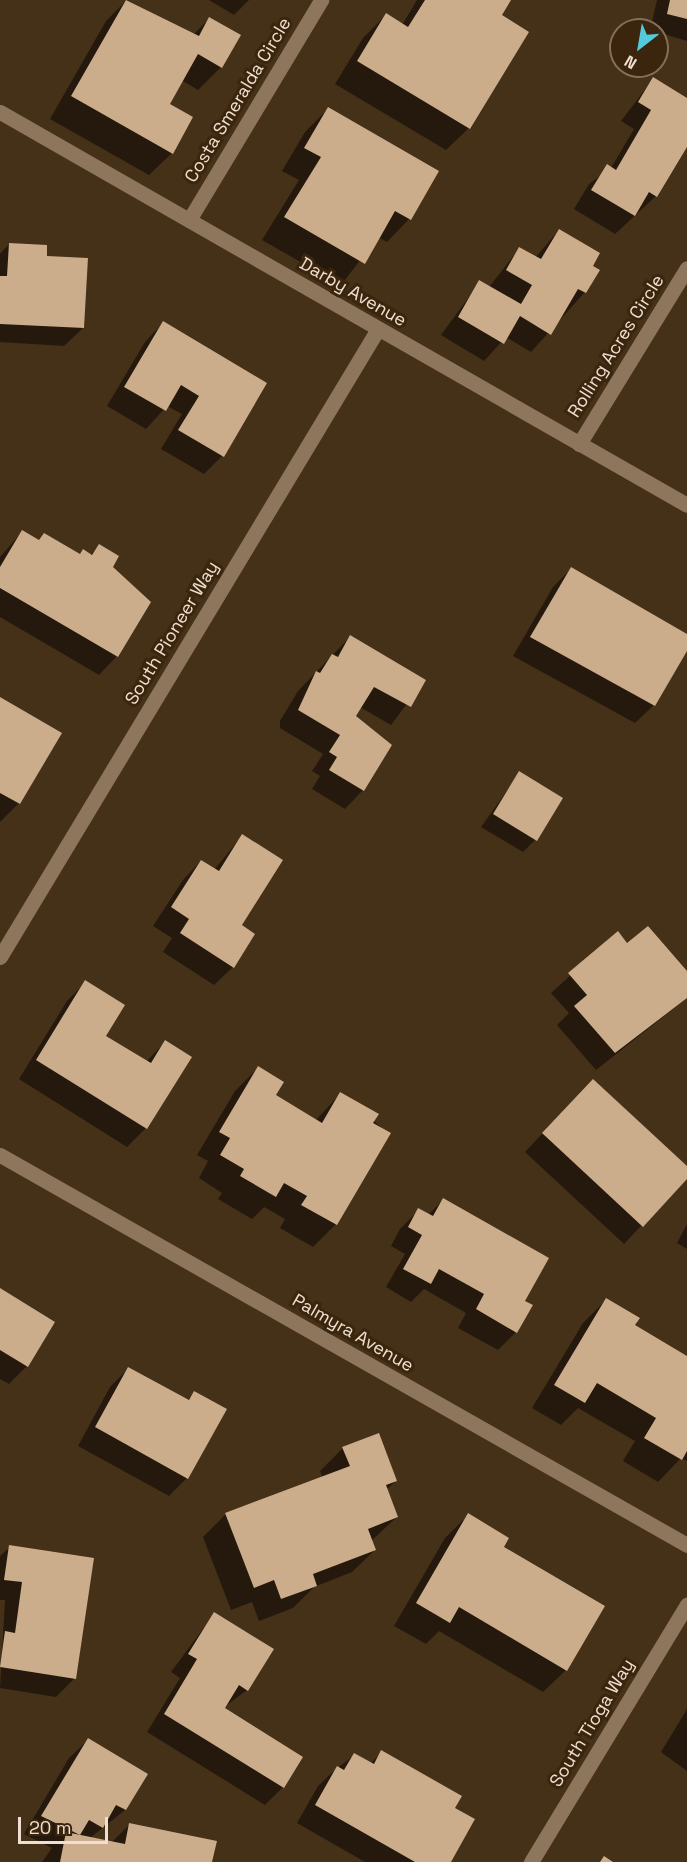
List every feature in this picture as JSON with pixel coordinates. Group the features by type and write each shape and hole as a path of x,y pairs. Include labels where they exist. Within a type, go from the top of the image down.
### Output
{"street":[{"name":"Costa Smeralda Circle","path":"189,220 321,0"},
{"name":"Darby Avenue","path":"0,112 687,506"},
{"name":"Rolling Acres Circle","path":"579,444 687,268"},
{"name":"South Pioneer Way","path":"0,957 378,329"},
{"name":"Palmyra Avenue","path":"0,1155 687,1545"},
{"name":"South Tioga Way","path":"531,1862 687,1604"}],"building":[{"path":"126,0 199,36 209,17 241,35 222,68 198,54 170,104 193,117 173,154 71,96"},
{"path":"425,0 511,0 502,15 529,32 470,129 357,61 386,13 408,27"},
{"path":"670,0 687,0 687,19 667,14"},
{"path":"652,78 687,98 687,147 657,197 649,192 635,216 591,190 607,164 616,170 651,110 638,102"},
{"path":"328,107 439,171 411,220 395,211 365,264 284,217 321,157 304,148"},
{"path":"559,229 600,253 593,266 600,270 586,293 578,289 551,335 520,316 504,344 458,317 479,280 521,304 532,285 506,270 519,247 541,259"},
{"path":"9,243 47,245 47,256 88,258 84,328 0,324 0,276 7,276"},
{"path":"163,321 267,383 224,457 178,430 199,396 181,385 166,411 124,387"},
{"path":"22,530 39,540 44,533 80,554 83,549 92,555 99,544 119,556 113,567 151,602 118,657 0,588 0,567"},
{"path":"571,567 687,634 687,651 655,706 530,637"},
{"path":"350,635 426,680 411,707 374,687 356,716 392,745 364,791 329,770 337,757 329,752 340,735 298,710 316,671 320,673 332,654 338,657"},
{"path":"0,697 62,733 20,804 0,793"},
{"path":"519,771 563,798 537,841 493,814"},
{"path":"242,834 283,860 242,925 255,934 234,968 180,933 189,919 171,907 201,860 219,871"},
{"path":"648,926 687,971 687,998 615,1053 574,1006 587,995 568,973 618,931 627,943"},
{"path":"85,980 125,1005 106,1036 151,1063 165,1040 192,1057 147,1129 36,1060"},
{"path":"258,1066 284,1082 276,1095 322,1123 340,1092 379,1114 373,1123 391,1133 337,1225 301,1205 307,1196 284,1183 276,1197 240,1176 244,1169 220,1155 230,1138 219,1132"},
{"path":"593,1079 687,1166 687,1179 643,1227 542,1133"},
{"path":"443,1198 549,1258 525,1301 533,1305 517,1333 476,1309 484,1294 439,1269 431,1284 403,1269 422,1235 408,1227 418,1208 433,1216"},
{"path":"0,1288 55,1322 28,1367 0,1350"},
{"path":"606,1298 640,1318 635,1325 687,1356 687,1451 682,1460 644,1438 656,1418 597,1383 585,1403 554,1385"},
{"path":"128,1367 189,1400 194,1391 227,1409 188,1479 95,1427"},
{"path":"379,1433 397,1481 386,1485 398,1517 368,1529 376,1550 313,1574 317,1586 281,1599 274,1580 254,1588 225,1513 350,1466 342,1447"},
{"path":"468,1513 509,1538 504,1547 605,1606 567,1671 459,1607 450,1623 416,1603"},
{"path":"9,1545 94,1558 76,1679 0,1667 5,1631 15,1633 22,1582 4,1580"},
{"path":"214,1612 274,1649 248,1691 239,1685 225,1708 303,1757 284,1788 164,1714 197,1659 188,1654"},
{"path":"88,1738 148,1774 126,1810 116,1805 103,1828 89,1820 80,1835 41,1816"},
{"path":"381,1750 462,1796 455,1808 475,1819 451,1862 415,1862 315,1805 337,1766 344,1770 354,1753 374,1764"},
{"path":"129,1823 217,1841 212,1862 60,1862 66,1832 125,1844"},
{"path":"604,1856 613,1862 600,1862"}]}
